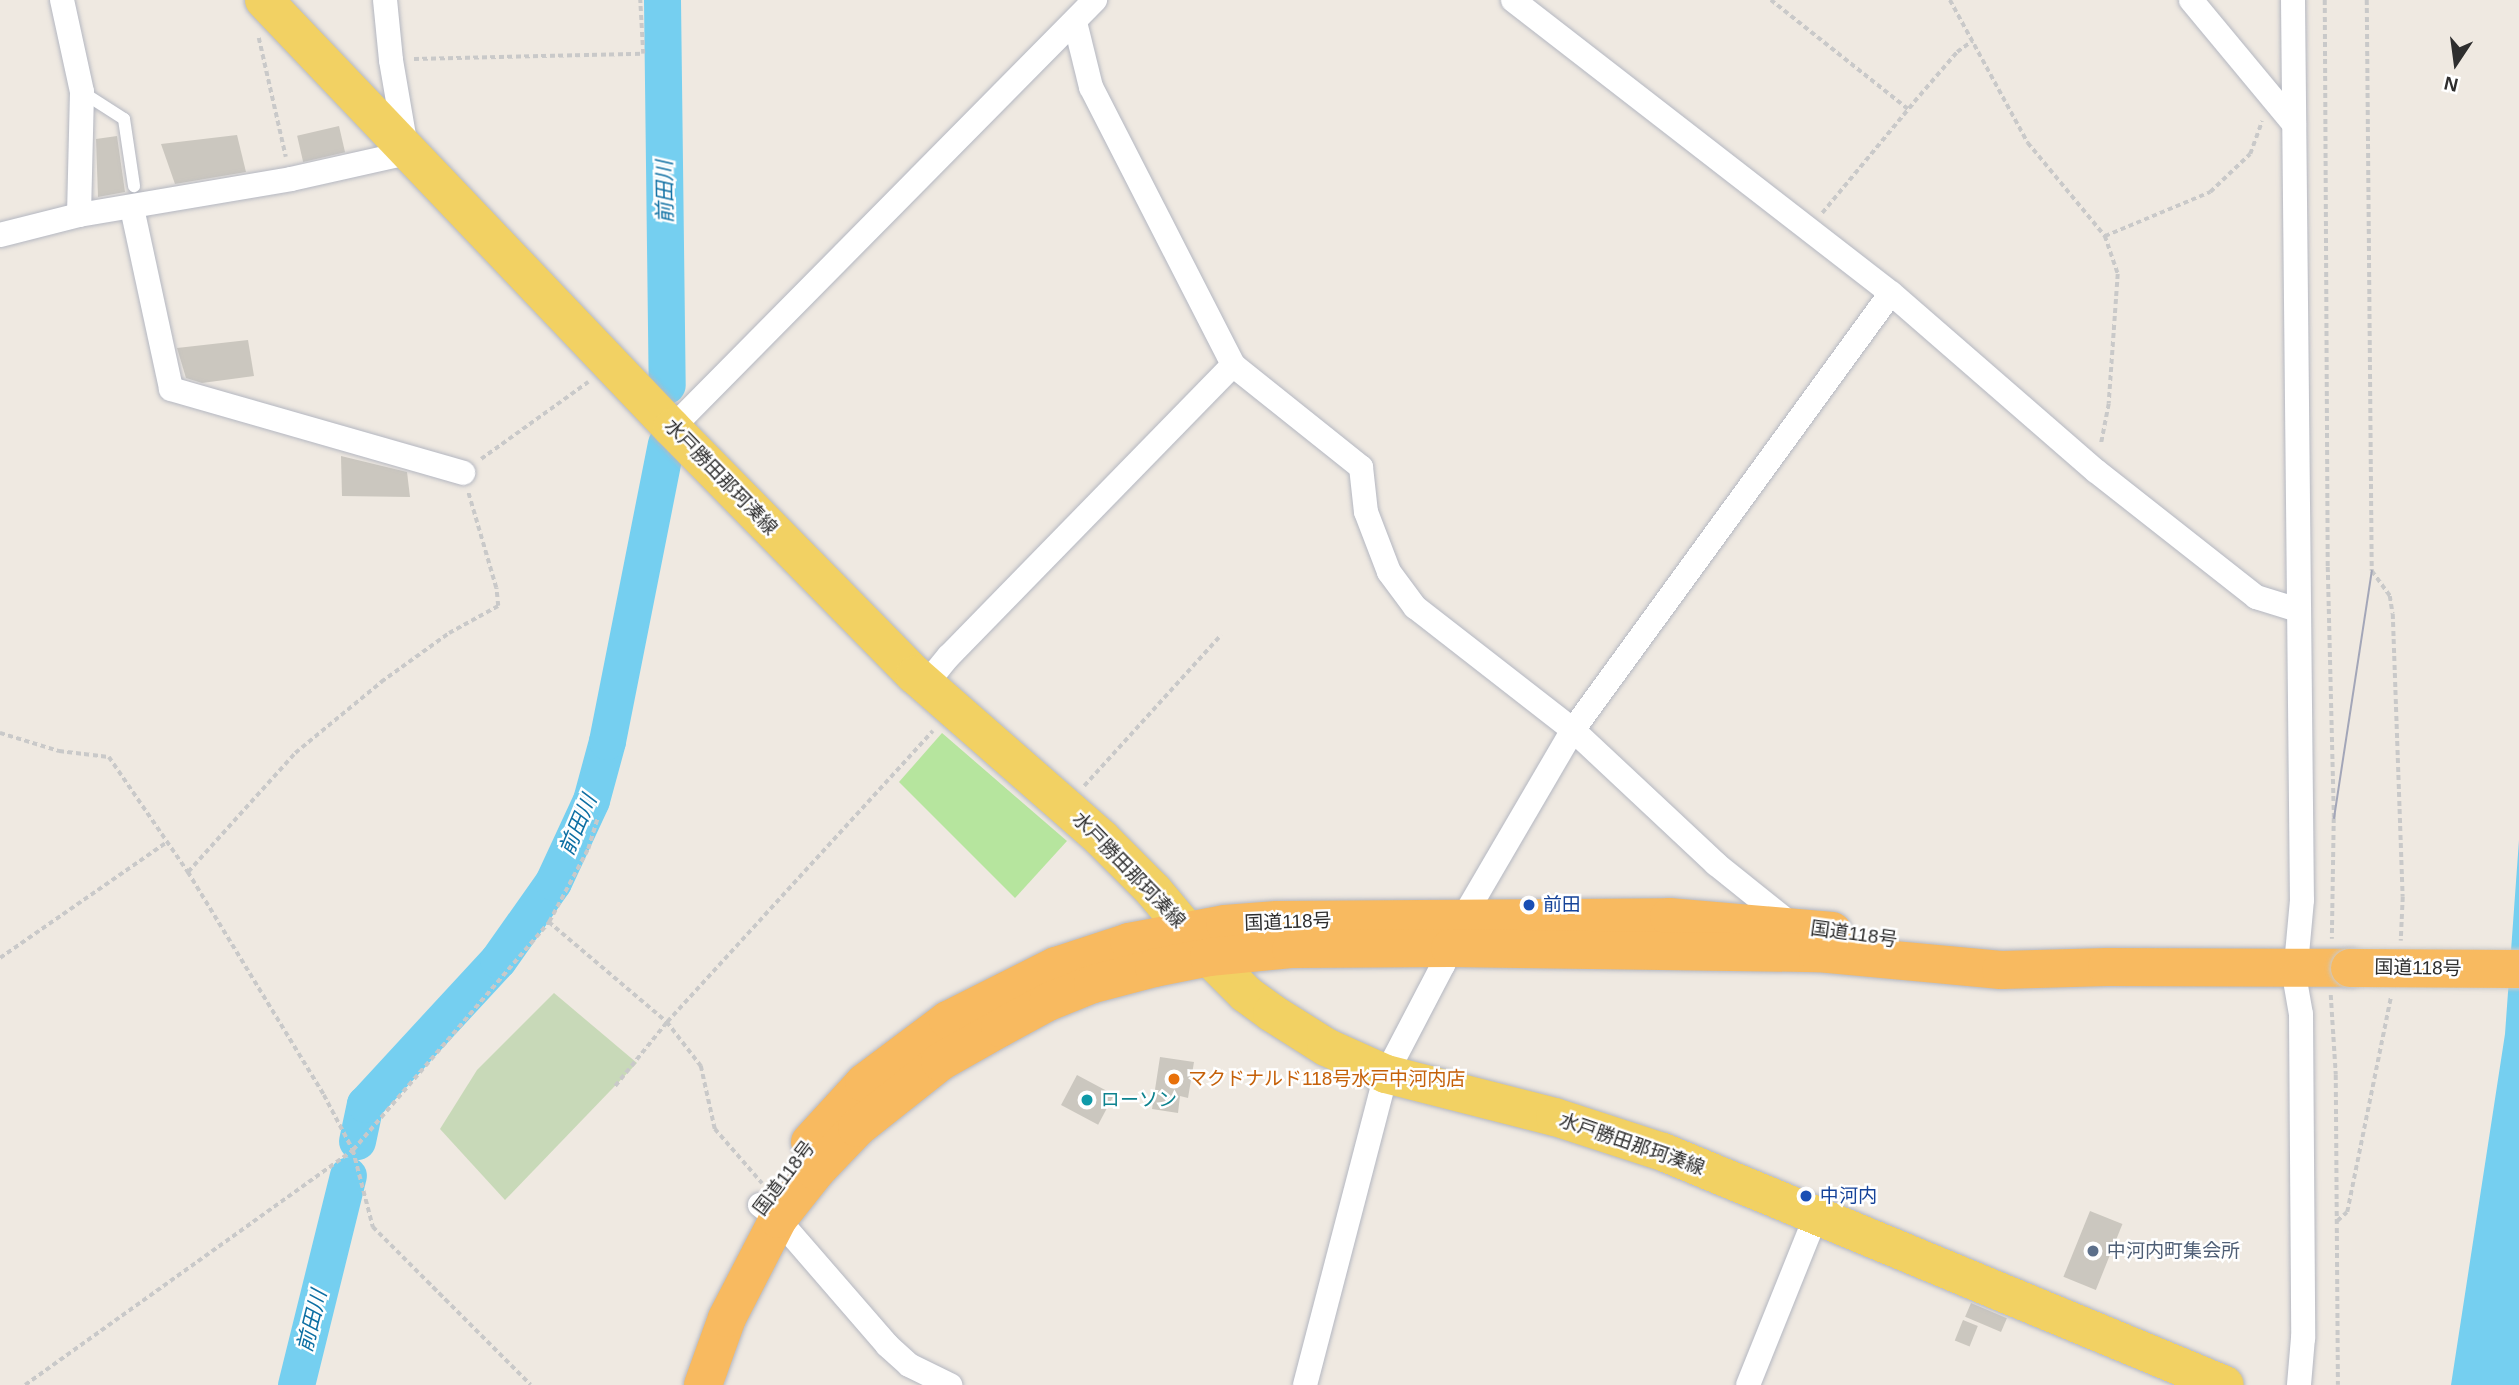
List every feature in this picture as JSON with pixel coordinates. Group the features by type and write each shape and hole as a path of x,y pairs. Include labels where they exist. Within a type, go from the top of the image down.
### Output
{"highway":[{"name":"国道118号","path":"681,1385 718,1281 770,1205 816,1171 857,1128 940,1062 1024,1015 1082,989 1154,968 1198,944 1291,949 1457,933 1806,939 2001,970 2107,967 2519,970"},
{"name":"国道118号","path":"703,1385 770,1205"}],"main road":[{"name":"水戸勝田那珂湊線","path":"261,17 407,153 673,428 940,697 1067,806 1136,871 1198,944 1247,994 1290,1026 1386,1074 1609,1133 2224,1385"}],"street":[{"path":"62,0 82,92 79,215"},
{"path":"0,235 79,215 133,197 291,179 407,153 391,60 385,0"},
{"path":"673,428 1095,0"},
{"path":"1513,0 1891,293 2096,471 2256,597 2298,610"},
{"path":"2191,0 2294,124"},
{"path":"2292,0 2302,900 2312,969 2301,1014 2303,1338 2299,1385"},
{"path":"1075,22 1091,87 1233,365 1361,467 1366,512 1389,572 1415,607 1573,730 1716,864 1806,939"},
{"path":"133,197 171,389 463,473"},
{"path":"1305,1385 1386,1074 1457,933 1573,730 1891,293"},
{"path":"940,697 949,656 1233,365"},
{"path":"770,1205 887,1345 909,1365 950,1385"},
{"path":"1748,1385 1816,1216"}],"lane":[{"path":"82,92 124,119 133,197"}],"path":[{"path":"391,60 643,54 640,0"},
{"path":"1771,0 1908,108"},
{"path":"1950,0 2028,143 2105,236 2118,274 2117,321 2109,404 2096,471"},
{"path":"2325,0 2328,554 2334,910 2312,969 2336,1075 2338,1385"},
{"path":"2367,0 2372,571 2390,596 2393,614 2403,897 2401,952"},
{"path":"261,17 291,179"},
{"path":"1809,230 1908,108 1957,52 1972,41"},
{"path":"2105,236 2210,192 2250,154 2270,95"},
{"path":"188,872 295,753 392,673 449,633 498,606 496,588 463,473 613,364"},
{"path":"1067,806 1221,635"},
{"path":"615,1086 940,697"},
{"path":"0,733 59,751 109,757 188,872 324,1095 353,1150 373,1227 531,1385"},
{"path":"25,1385 353,1150 549,922 588,849 598,816"},
{"path":"0,958 167,842"},
{"path":"549,922 667,1022 701,1066 715,1129 770,1205"},
{"path":"2337,1221 2347,1212 2393,990"}],"green space":[{"path":"942,733 1067,841 1015,898 899,782"},
{"path":"554,993 637,1063 505,1200 440,1129 477,1070"}],"water":[{"path":"2519,840 2519,1385 2451,1385 2505,1034"}],"building":[{"path":"339,126 345,152 303,162 297,136"},
{"path":"237,135 246,172 175,184 161,144"},
{"path":"117,136 125,192 98,197 96,139"},
{"path":"248,340 254,376 202,383 186,378 177,348"},
{"path":"341,456 407,472 410,497 342,496"},
{"name":"マクドナルド118号水戸中河内店","path":"1160,1057 1194,1062 1188,1098 1180,1096 1178,1113 1152,1109"},
{"name":"ローソン","path":"1077,1075 1114,1095 1098,1125 1061,1105"},
{"name":"中河内町集会所","path":"2090,1211 2122,1224 2096,1290 2063,1277"},
{"path":"1971,1303 2007,1318 2001,1332 1965,1317"},
{"path":"1963,1320 1978,1326 1970,1346 1955,1340"}],"waterway":[{"name":"前田川","path":"662,0 667,385"},
{"name":"前田川","path":"357,1141 365,1104 498,960 553,882 591,800 607,741 666,444"},
{"name":"前田川","path":"296,1385 348,1175"}],"tram line":[{"path":"2334,818 2372,571"}],"place":[{"name":"前田","path":"1529,905"},
{"name":"マクドナルド118号水戸中河内店","path":"1174,1079"},
{"name":"ローソン","path":"1087,1100"},
{"name":"中河内","path":"1806,1196"},
{"name":"中河内町集会所","path":"2093,1251"}]}
